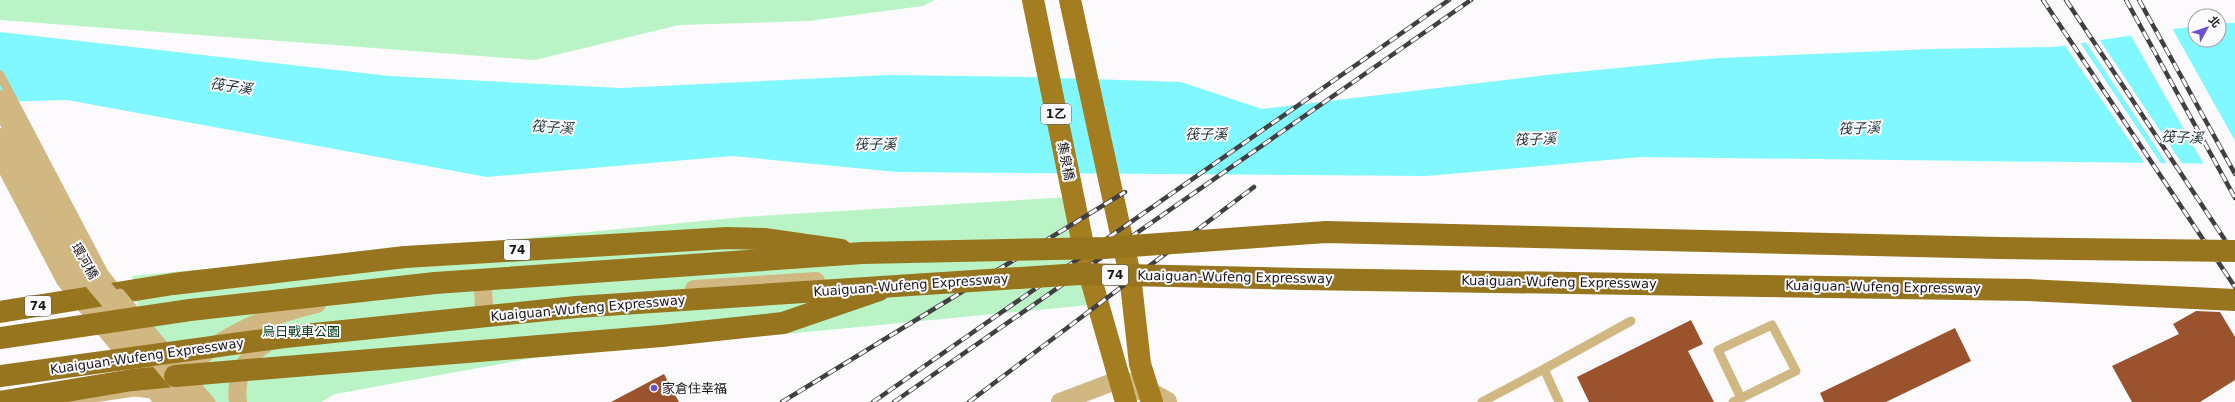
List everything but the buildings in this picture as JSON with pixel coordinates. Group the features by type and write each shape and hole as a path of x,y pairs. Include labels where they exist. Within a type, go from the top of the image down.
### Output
{"highway":[{"name":"74","path":"0,338 190,310 435,283 862,253 1104,248 1326,232 2000,248 2235,251"},
{"name":"74","path":"0,312 92,295 405,257 727,238 764,239 862,253"},
{"name":"Kuaiguan-Wufeng Expressway","path":"0,376 285,337 576,307 885,288 1080,274 1295,279 2028,290 2235,300"},
{"name":"74","path":"0,402 162,381 661,336 783,323 885,288"}],"main road":[{"name":"集泉橋","path":"1033,0 1086,260"},
{"path":"1070,0 1130,275 1140,364 1156,399"},
{"name":"1乙","path":"1086,260 1118,380 1126,402"}],"street":[{"name":"環河橋","path":"0,101 91,276 92,295"},
{"name":"環河橋","path":"0,139 68,269 92,295 162,381 176,402"},
{"path":"238,402 236,389 239,373 250,356 266,344 292,331 322,324 484,297 757,269 1086,260"},
{"path":"176,402 183,380 197,362 234,335 286,312 320,303 484,297"},
{"path":"234,335 231,341 232,353 237,357 243,358 250,356"},
{"path":"1060,402 1118,380 1156,399"},
{"name":"環河橋","path":"162,381 197,402"}],"lane":[{"path":"0,75 104,273 92,295"},
{"path":"0,165 61,282 92,295 162,381 211,402"},
{"path":"23,298 92,295"},
{"path":"1482,402 1631,321"},
{"path":"1772,325 1796,371 1737,400 1718,350 1772,325"},
{"path":"1544,369 1559,402"},
{"path":"68,402 134,392 162,381"},
{"path":"158,402 162,381"}],"green space":[{"path":"0,0 935,0 923,6 809,21 679,25 535,60 0,20"},
{"name":"烏日戰車公園","path":"1070,197 1100,304 533,358 335,394 321,402 205,402 148,364 132,276 743,217"}],"water":[{"name":"筏子溪","path":"2227,23 2235,23 2235,164 1641,157 1427,176 897,172 732,156 487,177 67,100 0,102 0,32 390,76 620,88 888,75 1029,77 1181,82 1262,109 1546,75 1719,58 1931,49 2054,47 2187,27 2187,48 2227,48"}],"pier":[{"path":"2172,28 2235,141 2235,166 2205,166 2130,34"},
{"path":"2099,39 2183,165 2168,165 2085,41"},
{"path":"2079,41 2162,165 2146,165 2064,44"}],"railway":[{"path":"873,402 1449,0"},
{"path":"894,402 1471,0"},
{"path":"2043,0 2235,287"},
{"path":"2066,0 2235,255"},
{"path":"2126,0 2235,198"},
{"path":"2139,0 2235,174"},
{"path":"969,402 1254,187"},
{"path":"782,402 1125,192"}],"place":[{"name":"家倉住幸福","path":"654,388"}]}
